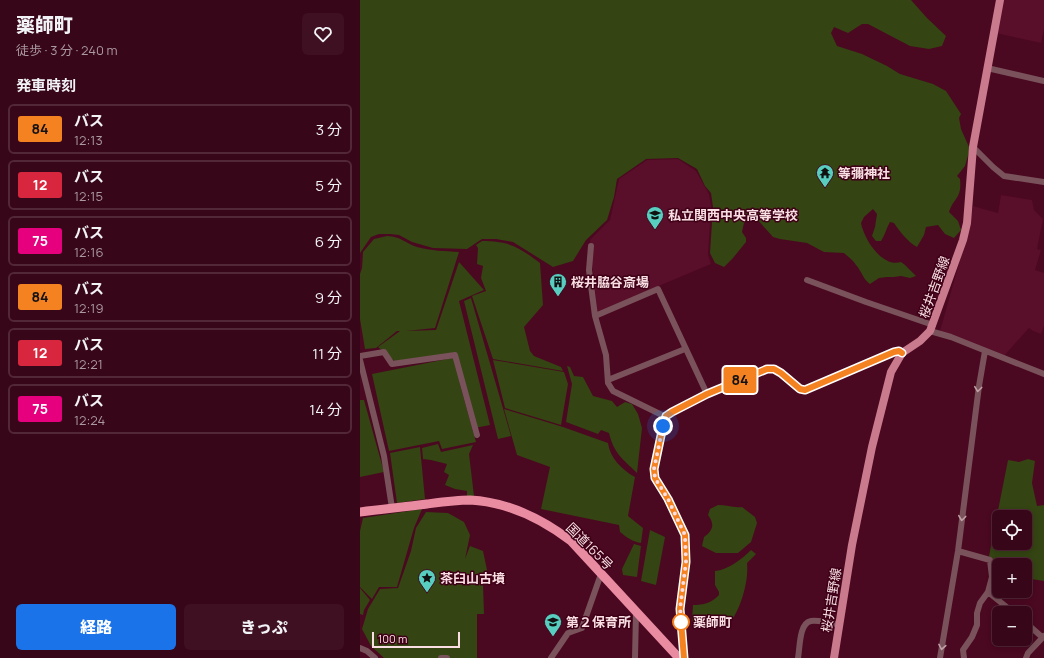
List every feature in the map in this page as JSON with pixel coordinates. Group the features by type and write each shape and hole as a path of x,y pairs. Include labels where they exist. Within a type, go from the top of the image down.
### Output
{"highway":[{"name":"国道165号","path":"360,512 456,501 475,501 502,505 530,516 557,530 571,542 679,658"}],"main road":[{"name":"桜井吉野線","path":"834,658 852,545 872,447 891,372 895,362 902,353 920,341 932,328 963,240 967,223 973,147 1000,0"}],"street":[{"path":"987,68 1044,81"},
{"path":"973,147 993,168 1004,176 1044,182"},
{"path":"591,246 589,270 596,316 606,355 608,384 613,391 666,416"},
{"path":"807,280 932,328 1044,374"},
{"path":"596,316 658,288 707,394"},
{"path":"608,380 685,349"},
{"path":"684,658 680,609 686,562 685,535 668,499 655,478 654,469 660,436 666,416 707,394 767,369 774,369 800,389 805,390 894,352 899,351 902,353"},
{"path":"940,658 958,551 980,378 985,351"},
{"path":"360,356 384,352 392,364 455,355 477,436"},
{"path":"360,360 384,456 392,508"},
{"path":"958,551 990,560 992,577 988,592 980,603 977,613 977,625 972,637 963,650 964,658"},
{"path":"551,658 568,633 582,628 601,574"},
{"path":"988,592 1005,606"},
{"path":"635,658 636,612"},
{"path":"798,658 802,629 805,624 812,621 840,625"},
{"path":"1026,658 1028,653 1043,636 1032,627"},
{"path":"360,648 368,651 375,658"},
{"path":"441,658 447,658"}],"shaded area":[{"path":"1003,0 1044,0 1044,29 1041,43 996,33"},
{"name":"私立関西中央高等学校","path":"678,159 696,171 709,194 711,206 708,255 711,264 597,312 590,240 610,220 619,179 647,160"},
{"path":"1001,195 1032,200 1034,210 1043,219 1037,249 1041,250 1035,270 1044,273 1044,326 1041,334 1029,328 1004,356 940,331 969,228 973,206 998,213"}],"green space":[{"path":"360,0 911,0 946,36 942,46 929,49 910,46 868,24 862,24 848,33 834,27 831,33 837,46 862,54 900,74 933,84 946,91 961,114 959,118 961,129 969,147 965,166 957,176 960,179 959,194 949,212 958,221 961,230 954,238 945,234 938,225 926,227 924,235 917,247 904,236 894,223 890,222 881,241 876,241 872,236 877,214 873,209 864,217 861,223 870,244 881,257 894,263 901,262 916,276 910,278 901,276 879,278 870,284 844,253 824,252 807,243 773,237 757,219 750,220 744,223 742,232 746,238 746,242 724,267 715,263 710,253 713,207 711,193 705,186 697,169 678,158 646,159 617,179 614,197 607,220 586,240 573,261 553,267 513,242 496,239 482,239 467,249 433,248 412,242 399,235 390,234 379,234 371,237 360,253"},
{"path":"387,236 403,240 422,248 438,251 459,252 435,328 406,331 436,330 459,262 484,290 459,301 490,425 475,428 459,381 476,442 442,449 439,441 389,451 372,374 452,358 397,363 378,347 400,331 397,331 376,348 365,349 360,319 360,274 363,252 374,239"},
{"path":"482,241 500,242 513,246 540,263 543,305 524,327 530,351 534,356 561,367 563,371 493,359 472,296 486,291 481,278 483,266 477,264 478,248 476,245"},
{"path":"471,298 511,436 498,439 464,301"},
{"path":"493,360 564,372 568,384 561,425 505,408"},
{"path":"567,366 570,367 574,376 583,377 593,396 612,401 617,407 625,402 632,404 638,414 642,428 637,473 616,451 609,433 601,430 598,434 566,422 572,384"},
{"path":"360,400 364,400 384,472 360,477"},
{"path":"504,409 563,427 608,443 611,454 617,463 635,477 628,516 643,528 641,543 635,542 620,532 619,525 541,509 550,467 517,455"},
{"path":"438,444 441,452 473,445 469,454 474,496 467,496 467,491 455,489 445,485 449,475 444,472 447,464 423,459 422,448"},
{"path":"420,447 425,499 397,503 390,453"},
{"path":"1028,459 1035,461 1032,483 1037,506 1044,505 1044,581 1032,579 1032,558 992,558 992,560 989,556 992,541 992,550 1032,550 1032,510 998,510 1008,460 1019,462"},
{"path":"718,505 742,507 755,517 757,523 751,542 738,553 716,553 702,546 704,537 712,527 712,521 708,515 710,509"},
{"path":"422,509 414,528 397,587 379,587 372,599 360,587 360,531 363,518"},
{"path":"426,512 448,513 464,522 470,535 465,559 470,546 483,551 490,584 483,584 484,614 477,614 477,658 384,658 371,646 362,629 368,609 380,589 398,588 411,551 416,528"},
{"path":"650,530 665,537 656,585 641,581"},
{"path":"634,544 641,546 637,577 623,575 622,569"},
{"path":"751,550 756,554 747,563 747,577 744,594 735,615 731,621 721,617 707,629 702,628 692,620 693,605 707,603 719,595 715,585 715,571 725,569"},
{"path":"360,588 370,600 364,610 363,615 360,614"}],"bus line":[{"name":"84","path":"684,658 680,609 686,562 685,535 668,499 655,478 654,469 660,436 666,416 728,384 767,369 774,369 800,389 805,390 894,352 899,351 902,353"}],"place":[{"name":"等彌神社","path":"825,188"},
{"name":"私立関西中央高等学校","path":"655,230"},
{"name":"桜井脇谷斎場","path":"558,297"},
{"name":"茶臼山古墳","path":"427,593"},
{"name":"薬師町","path":"681,622"},
{"name":"第２保育所","path":"553,637"}],"route":[{"path":"663,426 654,469 655,478 668,499 685,535 686,562 680,609 682,624 681,622"}]}
